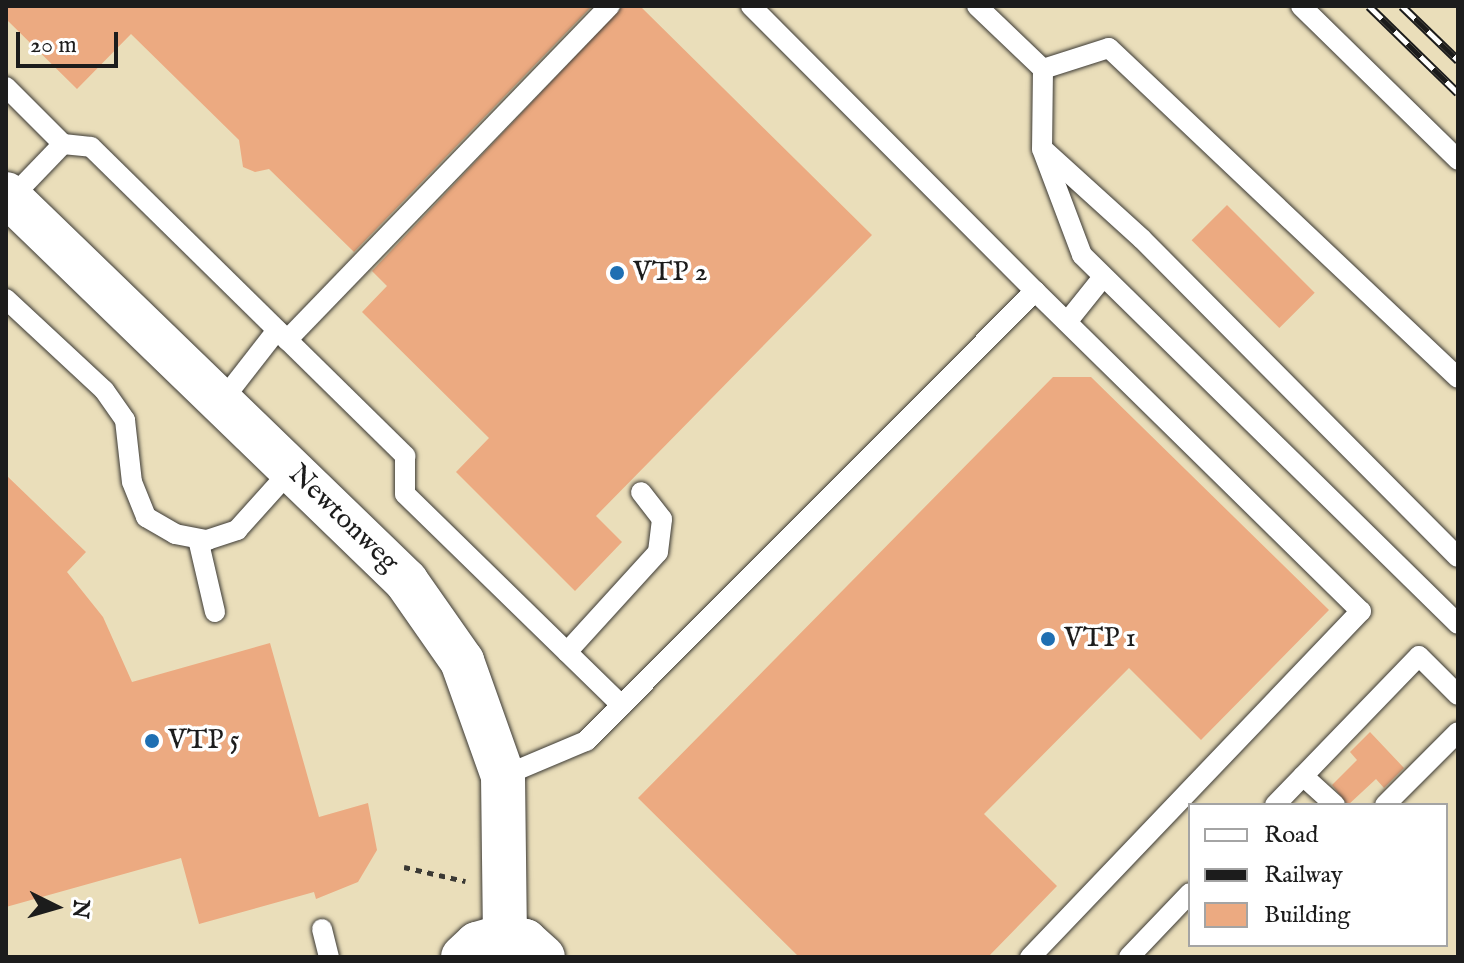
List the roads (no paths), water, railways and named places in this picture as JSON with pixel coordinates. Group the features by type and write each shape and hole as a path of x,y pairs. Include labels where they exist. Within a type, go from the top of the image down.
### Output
{"street":[{"name":"Newtonweg","path":"8,196 406,581 462,661 503,776 505,920"},
{"path":"463,957 505,920 543,957"}],"lane":[{"path":"221,402 282,335 610,6"},
{"path":"751,6 1361,611 1030,957"},
{"path":"977,6 1043,69 1042,149 1082,255 1458,624"},
{"path":"1301,6 1458,160"},
{"path":"1043,69 1109,48 1458,378"},
{"path":"6,87 63,144 91,147 405,456 405,494 622,706"},
{"path":"8,196 63,144"},
{"path":"1042,149 1142,239 1241,344 1458,557"},
{"path":"1067,322 1103,277"},
{"path":"503,776 586,741 1035,291"},
{"path":"6,299 104,390 125,420 132,482 146,517 175,534 198,539 237,530 291,470"},
{"path":"567,652 658,552 662,519 641,492"},
{"path":"198,539 215,612"},
{"path":"1277,803 1419,656 1458,695"},
{"path":"1387,803 1458,732"},
{"path":"1303,776 1333,803"},
{"path":"1129,957 1188,895"},
{"path":"322,929 329,957"}],"railway":[{"path":"1369,6 1458,93"},
{"path":"1402,6 1458,60"}],"place":[{"name":"VTP 2","path":"617,273"},
{"name":"VTP 1","path":"1048,639"},
{"name":"VTP 5","path":"152,741"}]}
